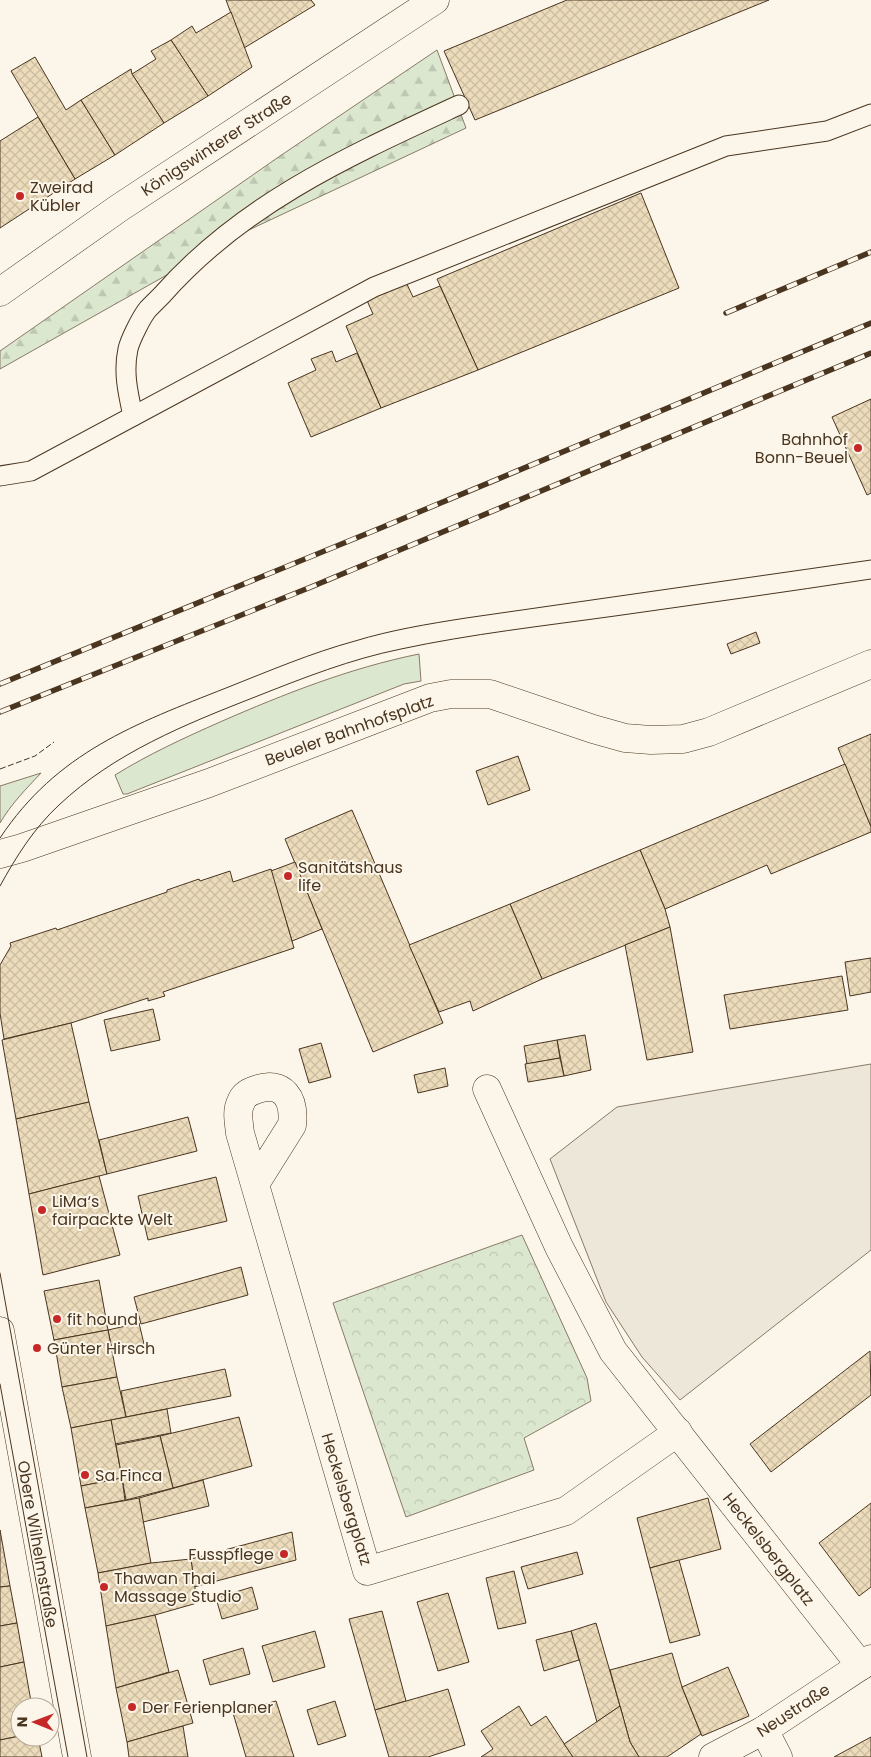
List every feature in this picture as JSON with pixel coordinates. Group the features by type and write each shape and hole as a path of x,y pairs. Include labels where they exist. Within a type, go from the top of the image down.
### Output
{"street":[{"name":"Königswinterer Straße","path":"0,292 119,208 419,4"},
{"name":"Beueler Bahnhofsplatz","path":"0,854 209,783 430,698 451,694 490,694 625,738 652,740 683,739 708,732 871,664"},
{"name":"Heckelsbergplatz","path":"487,1089 559,1247 613,1351 866,1662"},
{"name":"Heckelsbergplatz","path":"255,1184 367,1571 566,1511 678,1432"},
{"name":"Obere Wilhelmstraße","path":"0,1331 77,1757"},
{"name":"Neustraße","path":"714,1757 764,1730 866,1662"},
{"path":"764,1730 778,1757"}],"lane":[{"path":"133,416 125,381 128,347 147,310 172,282 228,232 297,185 378,142 459,105"},
{"path":"0,476 31,471 374,287 726,146 827,131 871,114"}],"green space":[{"path":"437,50 466,128 236,236 0,369 0,351 280,156"},
{"path":"419,654 421,681 404,684 123,794 115,775 180,740 293,692 343,674"},
{"path":"41,773 14,803 0,823 0,786"},
{"path":"522,1235 587,1378 591,1401 524,1438 534,1470 406,1517 333,1303"}],"shaded area":[{"path":"871,1064 871,1250 680,1400 642,1357 606,1302 550,1159 617,1107"}],"building":[{"path":"226,0 311,0 315,5 244,48"},
{"path":"567,0 769,0 475,120 444,51"},
{"path":"231,12 252,67 208,96 171,40 192,26 196,33"},
{"path":"171,40 208,96 164,123 132,74 156,59 151,51"},
{"path":"35,57 66,110 81,100 115,155 75,179 11,71"},
{"path":"131,69 132,74 164,123 115,155 81,100"},
{"path":"38,117 75,179 0,228 0,141"},
{"path":"641,193 679,288 478,370 437,279"},
{"path":"405,280 413,297 440,286 478,370 381,408 346,326 373,314 365,296"},
{"path":"332,351 336,362 357,353 381,408 311,437 288,383 316,370 311,359"},
{"name":"Bahnhof Bonn-Beuel","path":"871,399 871,493 867,495 832,417"},
{"path":"756,632 760,643 731,654 727,644"},
{"path":"871,734 871,827 838,748"},
{"path":"518,756 530,790 488,805 476,771"},
{"path":"845,764 871,827 871,832 771,874 767,865 665,909 640,850"},
{"path":"352,810 443,1023 373,1052 285,839"},
{"path":"640,850 665,909 670,927 542,979 510,904"},
{"path":"295,862 322,929 292,941 271,871"},
{"path":"271,869 294,948 163,992 165,996 148,1001 148,998 71,1023 4,1039 0,1013 0,965 11,946 10,943 56,928 57,930 199,879 200,881 230,871 233,882"},
{"path":"510,904 542,979 473,1011 470,1001 439,1012 409,945"},
{"path":"670,927 693,1052 647,1060 625,945"},
{"path":"871,958 871,992 850,996 845,962"},
{"path":"842,976 848,1010 730,1029 724,995"},
{"path":"153,1009 160,1040 111,1051 104,1020"},
{"path":"71,1023 89,1102 16,1119 2,1040"},
{"path":"585,1035 591,1070 564,1076 557,1040"},
{"path":"557,1040 560,1058 527,1064 524,1046"},
{"path":"321,1043 331,1077 309,1083 299,1049"},
{"path":"560,1058 564,1076 528,1082 525,1064"},
{"path":"445,1068 448,1086 418,1093 414,1075"},
{"path":"89,1102 107,1174 29,1194 16,1119"},
{"path":"188,1117 197,1151 107,1174 99,1140"},
{"path":"99,1176 120,1255 43,1275 29,1194"},
{"path":"216,1177 227,1221 148,1240 138,1196"},
{"path":"241,1267 248,1295 141,1324 134,1297"},
{"path":"99,1280 108,1330 54,1340 44,1291"},
{"path":"139,1323 144,1344 112,1350 108,1330"},
{"path":"108,1330 117,1377 62,1387 54,1340"},
{"path":"870,1351 871,1395 771,1472 750,1444"},
{"path":"225,1369 231,1396 126,1417 121,1391"},
{"path":"117,1377 126,1417 71,1428 62,1387"},
{"path":"167,1409 171,1433 115,1444 111,1420"},
{"path":"239,1417 252,1466 173,1488 160,1436"},
{"path":"111,1420 122,1478 81,1486 71,1428"},
{"path":"160,1436 173,1488 126,1500 116,1445"},
{"path":"122,1478 125,1500 85,1508 81,1486"},
{"path":"203,1480 209,1506 143,1522 139,1498"},
{"path":"139,1498 151,1563 98,1573 85,1508"},
{"path":"708,1498 721,1549 650,1568 637,1518"},
{"path":"871,1503 871,1587 859,1596 819,1543"},
{"path":"0,1530 10,1586 0,1587"},
{"path":"292,1532 296,1560 194,1587 191,1559"},
{"path":"577,1552 583,1574 528,1589 521,1567"},
{"path":"191,1559 197,1603 106,1626 98,1573 151,1563"},
{"path":"679,1560 700,1635 670,1643 650,1568"},
{"path":"514,1571 526,1623 498,1629 486,1578"},
{"path":"10,1586 17,1623 0,1626 0,1587"},
{"path":"252,1587 258,1609 222,1619 216,1598"},
{"path":"448,1593 469,1662 438,1671 417,1602"},
{"path":"382,1611 406,1701 375,1710 349,1619"},
{"path":"155,1615 169,1672 116,1688 106,1626"},
{"path":"17,1623 24,1662 0,1667 0,1626"},
{"path":"596,1623 620,1706 597,1722 571,1631"},
{"path":"315,1631 325,1667 273,1682 262,1646"},
{"path":"571,1631 579,1660 544,1671 536,1640"},
{"path":"243,1648 250,1674 210,1685 203,1660"},
{"path":"672,1653 682,1687 701,1734 667,1757 639,1757 630,1742 610,1670"},
{"path":"24,1662 30,1697 10,1697 10,1738 0,1740 0,1667"},
{"path":"728,1667 749,1716 702,1736 682,1687"},
{"path":"178,1670 193,1723 127,1742 116,1688"},
{"path":"448,1689 465,1745 428,1757 389,1757 375,1710"},
{"path":"276,1701 294,1757 246,1757 233,1713"},
{"path":"335,1701 346,1736 318,1745 307,1710"},
{"path":"519,1706 531,1726 546,1716 573,1757 481,1757 493,1749 481,1731"},
{"path":"620,1706 630,1742 639,1757 573,1757 564,1744"},
{"path":"183,1726 188,1757 129,1757 127,1742"},
{"path":"871,1737 871,1757 834,1757"},
{"path":"10,1738 10,1747 40,1747 42,1757 0,1757 0,1740"}],"tram line":[{"path":"0,838 22,808 47,783 73,762 100,744 192,701 322,651 396,630 452,620 871,560"},
{"path":"0,886 19,854 41,823 80,787 103,770 177,729 327,670 382,653 454,639 871,579"},
{"path":"0,1273 87,1757"},
{"path":"0,1384 68,1757"}],"railway":[{"path":"726,313 871,252"},
{"path":"0,684 383,527 871,323"},
{"path":"0,712 311,587 871,353"}],"fence":[{"path":"0,769 35,756 54,742"}],"place":[{"name":"Zweirad Kübler","path":"20,196"},
{"name":"Bahnhof Bonn-Beuel","path":"858,448"},
{"name":"Sanitätshaus life","path":"288,876"},
{"name":"LiMa‘s fairpackte Welt","path":"42,1210"},
{"name":"fit hound","path":"57,1319"},
{"name":"Günter Hirsch","path":"37,1348"},
{"name":"Sa Finca","path":"85,1475"},
{"name":"Fusspflege","path":"284,1554"},
{"name":"Thawan Thai Massage Studio","path":"104,1587"},
{"name":"Der Ferienplaner","path":"132,1707"}]}
